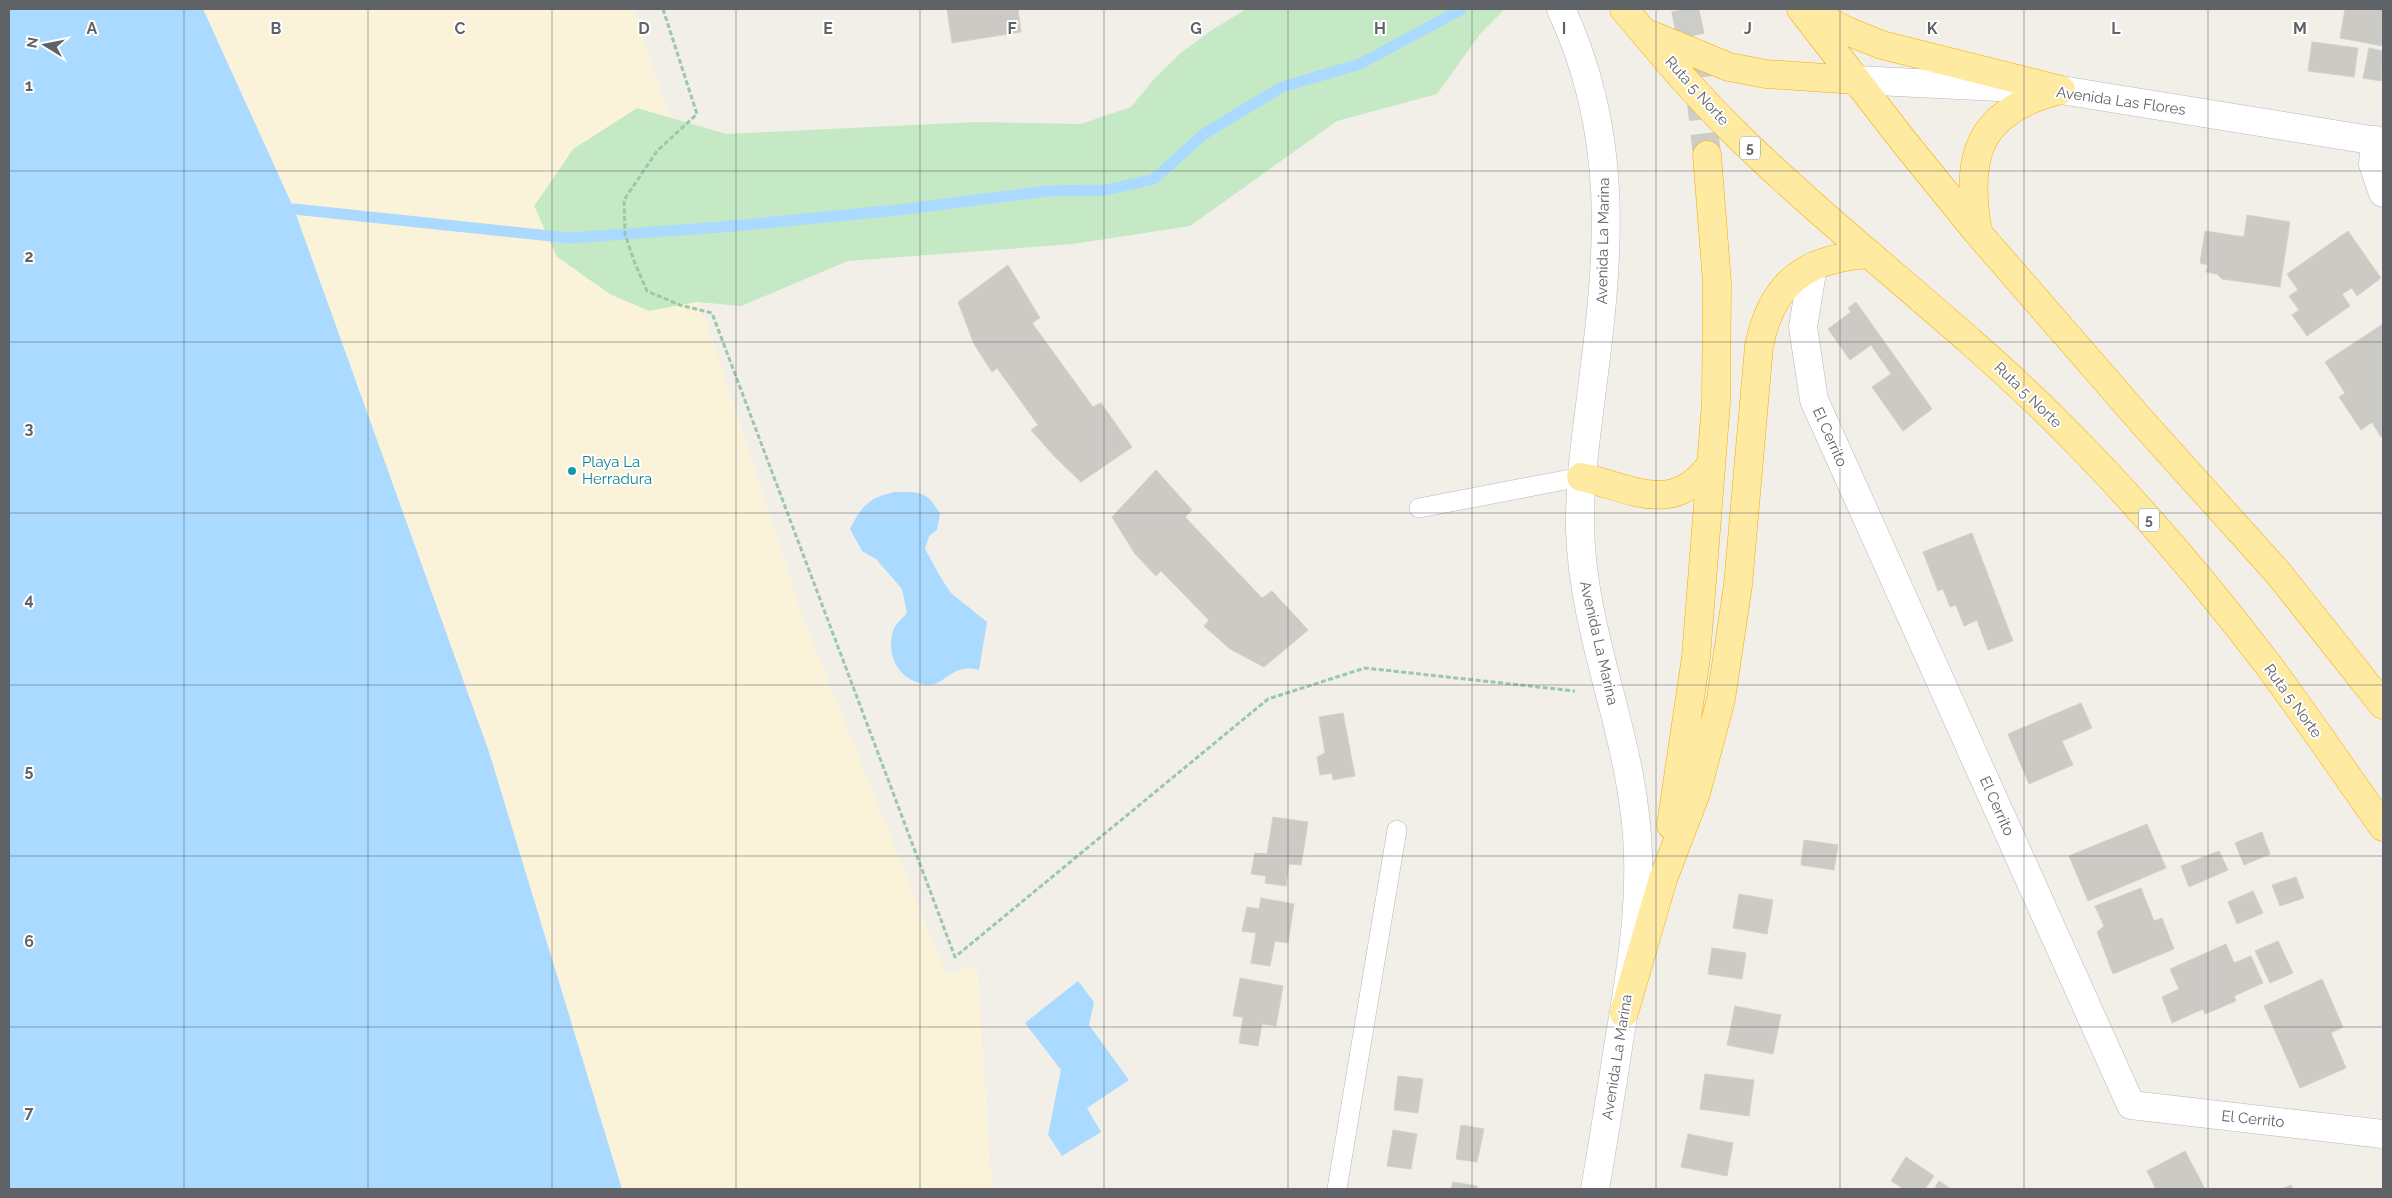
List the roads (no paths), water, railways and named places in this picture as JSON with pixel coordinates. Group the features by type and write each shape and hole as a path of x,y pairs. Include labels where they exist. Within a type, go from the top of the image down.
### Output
{"highway":[{"name":"Ruta 5 Norte","path":"1624,9 1678,73 1734,132 1786,182 2013,380 2080,446 2144,514 2205,585 2268,666 2383,826"},
{"path":"1802,9 1978,233 2279,574 2383,705"},
{"path":"1805,9 1847,32 1882,45 2061,90"},
{"path":"1642,31 1729,67 1766,74 1856,80"},
{"path":"1978,233 1972,192 1974,166 1982,142 1995,123 2010,110 2034,98 2061,90"},
{"path":"1663,878 1696,657 1711,464 1718,343 1713,218 1707,155"},
{"path":"1624,1013 1663,878 1696,793 1721,698 1738,585 1758,346 1763,323 1773,302 1797,275 1833,258 1870,254"},
{"path":"1581,477 1645,494 1667,495 1690,487 1702,477 1711,464"}],"street":[{"name":"Avenida La Marina","path":"1561,9 1589,83 1603,147 1606,184 1607,223 1603,296 1581,477 1580,528 1584,578 1593,630 1627,768 1638,845 1636,933 1595,1189"},
{"name":"Avenida Las Flores","path":"1856,80 2061,90 2379,141"},
{"path":"2379,141 2374,164 2383,193"},
{"name":"El Cerrito","path":"1813,266 1803,327 1814,400 2131,1105 2383,1134"}],"lane":[{"path":"1419,508 1581,477"},
{"path":"1337,1189 1397,830"}],"water":[{"path":"9,9 203,9 294,209 489,752 622,1189 9,1189"},
{"path":"894,492 922,494 931,500 940,514 937,530 929,536 925,549 951,593 987,622 979,670 969,669 954,672 931,685 914,681 907,677 896,665 891,649 891,640 894,628 907,613 902,589 876,559 862,551 850,529 867,504 878,497"},
{"path":"1078,981 1094,1002 1089,1025 1129,1080 1087,1108 1101,1132 1062,1156 1048,1135 1061,1070 1025,1023"}],"waterway":[{"path":"294,209 570,238 722,227 898,210 1048,191 1106,190 1154,179 1204,134 1282,87 1360,64 1462,9"}],"tunnel":[{"path":"1685,9 1697,67 1707,155"}],"place":[{"name":"Playa La Herradura","path":"572,471"}]}
